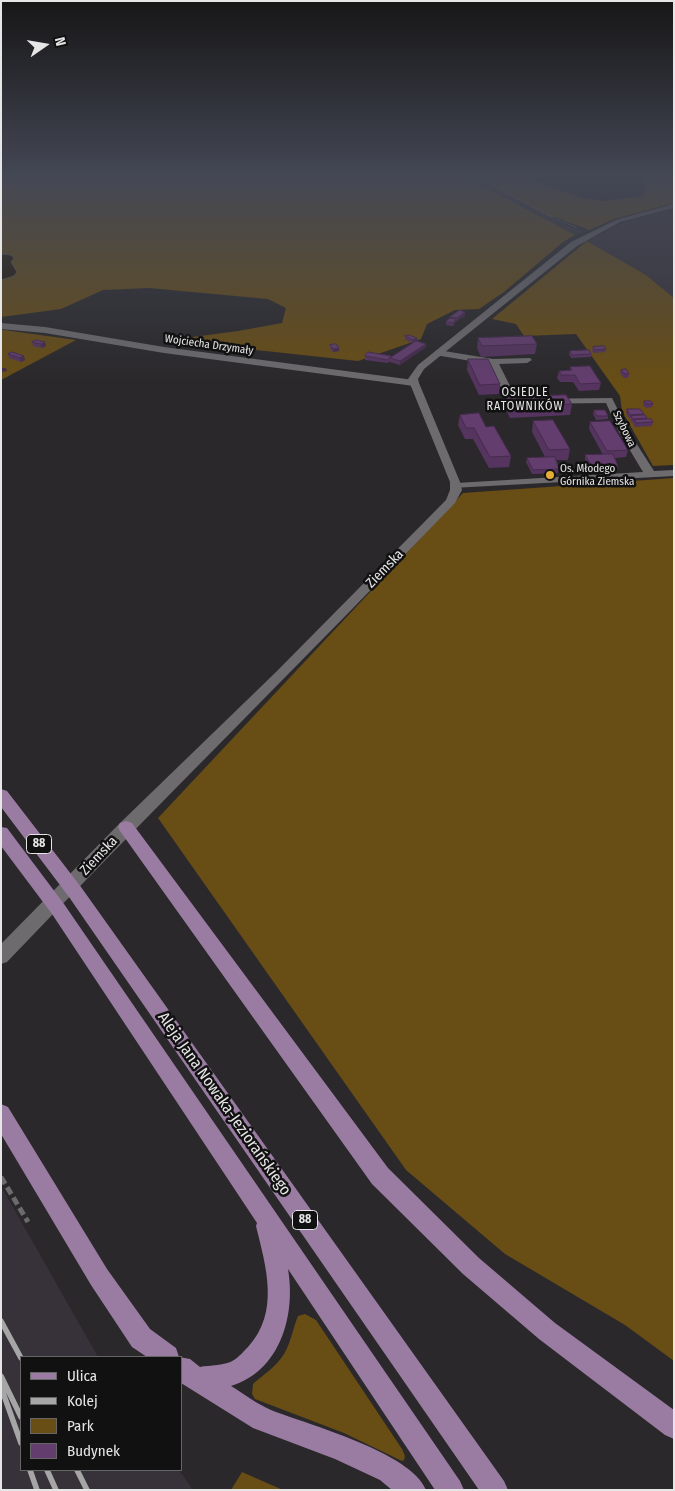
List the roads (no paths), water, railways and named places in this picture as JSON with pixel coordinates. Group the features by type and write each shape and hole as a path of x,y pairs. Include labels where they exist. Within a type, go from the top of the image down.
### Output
{"main road":[{"name":"Aleja Jana Nowaka-Jeziorańskiego","path":"1,795 69,884 495,1490"},
{"path":"126,826 380,1176 471,1266 547,1331 674,1426"},
{"name":"Aleja Jana Nowaka-Jeziorańskiego","path":"1,832 52,902 451,1490"},
{"path":"1,1114 99,1277 141,1338 166,1356"},
{"path":"189,1374 239,1371 261,1352 276,1328 280,1296 276,1260 264,1214"},
{"path":"189,1374 262,1419 341,1448 389,1471 413,1490"}],"street":[{"path":"572,246 438,353 415,374 414,383 448,461 456,486 674,473"},
{"name":"Wojciecha Drzymały","path":"1,326 37,328 156,349 414,383"},
{"path":"438,353 493,362 527,360"},
{"name":"Szybowa","path":"493,362 511,396 516,400 524,402 609,400 624,432 650,474"},
{"name":"Ziemska","path":"1,956 126,826 265,692 447,506 453,498 456,486"}],"railway":[{"path":"1,1321 20,1356"},
{"path":"1,1376 20,1415"},
{"path":"1,1387 20,1440"},
{"path":"30,1471 37,1490"},
{"path":"47,1471 56,1490"},
{"path":"78,1471 87,1490"}],"place":[{"name":"Os. Młodego Górnika Ziemska","path":"550,475"}],"district":[{"name":"OSIEDLE RATOWNIKÓW","path":"525,400"}]}
